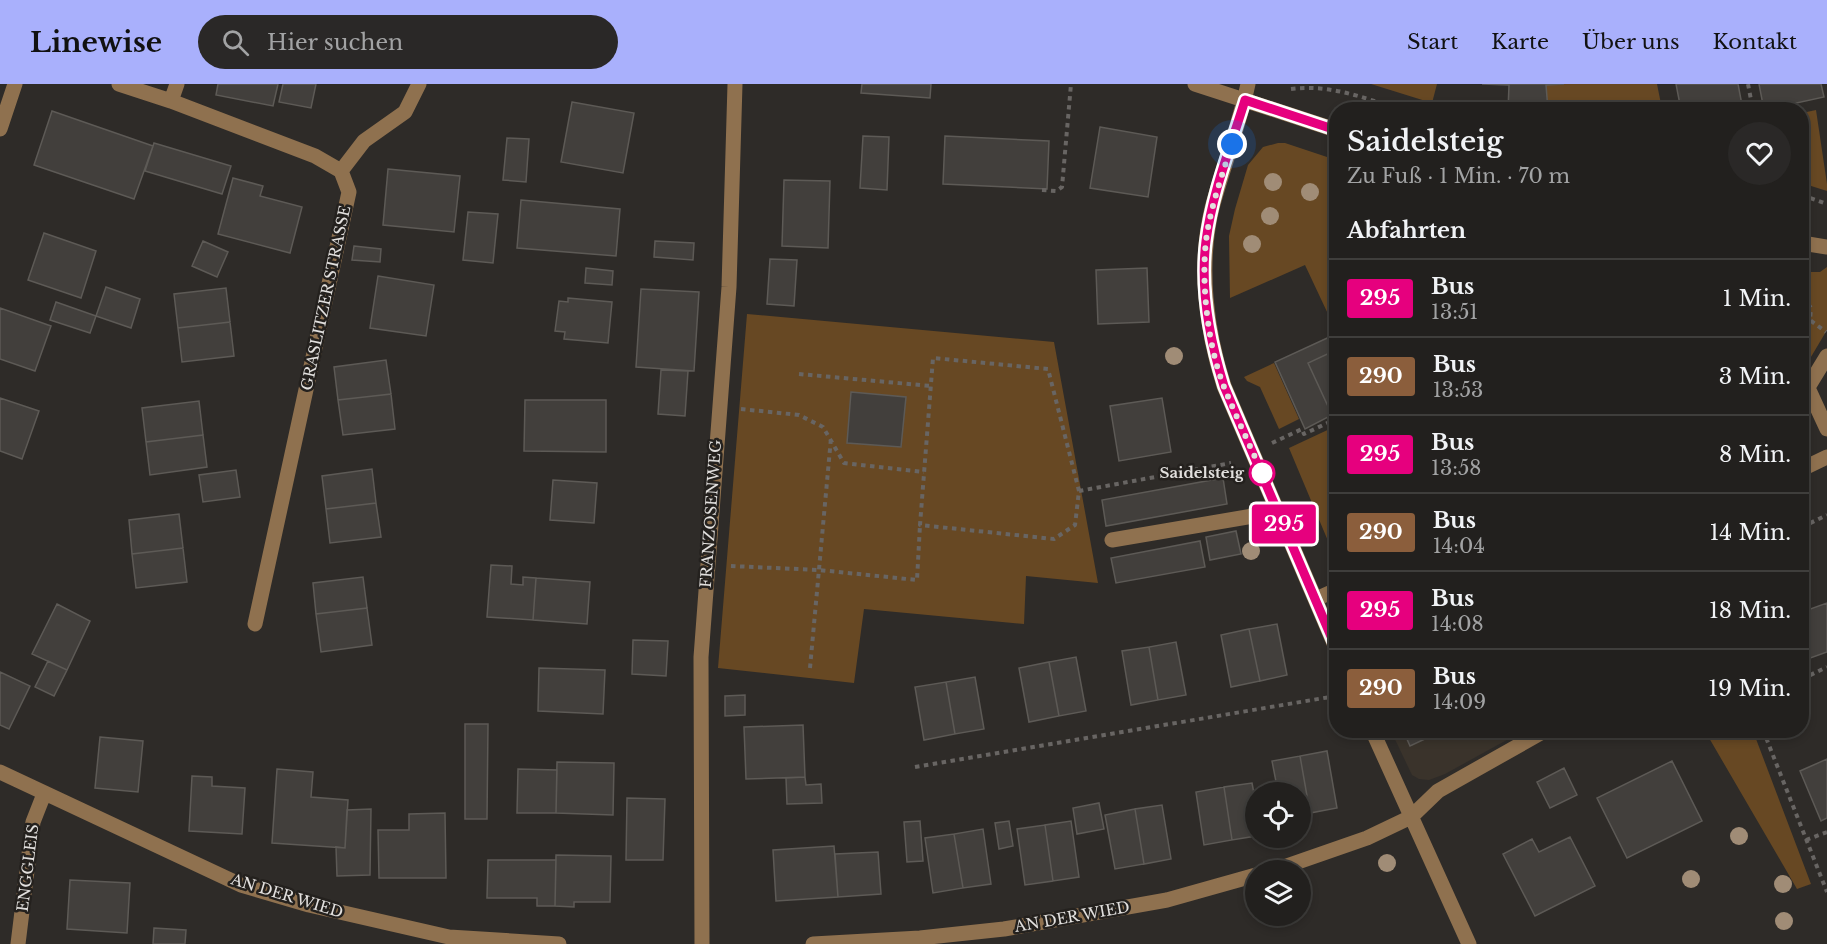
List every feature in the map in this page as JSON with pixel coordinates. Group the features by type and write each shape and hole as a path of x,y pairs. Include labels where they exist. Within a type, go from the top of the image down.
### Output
{"street":[{"path":"0,129 15,84"},
{"path":"119,84 171,101 315,156 341,171 364,141 405,112 419,84"},
{"path":"171,101 177,84"},
{"name":"FRANZOSENWEG","path":"702,944 701,657 729,287 735,84"},
{"path":"1195,84 1329,128"},
{"path":"1248,84 1212,209 1206,243 1205,276 1212,344 1219,372 1329,631"},
{"name":"GRASLITZER STRASSE","path":"255,624 349,192 341,171"},
{"path":"1809,244 1827,247"},
{"path":"1809,386 1827,356"},
{"path":"1809,400 1827,429"},
{"path":"1809,466 1827,457"},
{"path":"1112,540 1253,516 1276,508"},
{"path":"1316,599 1329,593"},
{"path":"1376,738 1469,944"},
{"path":"1304,860 1367,838 1411,817 1438,791 1532,738"},
{"name":"AN DER WIED","path":"0,772 241,885 309,905 449,937 559,944"},
{"name":"ENGGLEIS","path":"18,944 33,822 44,794"},
{"name":"AN DER WIED","path":"813,944 920,938 1004,929 1167,900 1245,878"}],"path":[{"path":"1042,190 1056,191 1062,187 1071,84"},
{"path":"1286,84 1329,89 1374,102"},
{"path":"1748,84 1752,102"},
{"path":"1283,91 1293,86"},
{"path":"1809,198 1827,204"},
{"path":"1809,305 1810,320 1827,333"},
{"path":"707,568 741,565 917,580 920,525 933,358 1048,369 1079,491 1075,525 1054,539 920,525"},
{"path":"799,374 931,386"},
{"path":"719,407 799,415 823,427 844,463 924,471"},
{"path":"1079,491 1254,455 1302,429 1304,434 1329,422"},
{"path":"810,668 831,438"},
{"path":"1809,524 1827,515"},
{"path":"1809,676 1827,668"},
{"path":"915,767 1329,697"},
{"path":"1766,738 1827,892"},
{"path":"1806,840 1827,832"}],"shaded area":[{"path":"1371,84 1437,84 1432,102"},
{"path":"1657,84 1661,102 1547,102 1546,85"},
{"path":"1816,110 1827,191 1809,185 1809,112"},
{"path":"1285,143 1329,158 1329,316 1305,265 1230,298 1229,236 1248,165 1263,147"},
{"path":"1827,267 1827,330 1809,360 1809,272 1820,272"},
{"path":"747,314 1054,342 1098,583 1026,576 1024,624 864,609 854,683 718,668"},
{"path":"1274,363 1299,419 1279,429 1260,387 1247,381 1244,377"},
{"path":"1329,429 1329,543 1289,448"},
{"path":"1394,738 1510,738 1445,774 1429,780 1419,779 1412,775"},
{"path":"1709,738 1756,738 1811,884 1797,889"}],"building":[{"path":"218,84 278,84 273,106 216,95"},
{"path":"283,84 316,84 311,108 279,102"},
{"path":"862,84 931,84 930,98 861,93"},
{"path":"1482,84 1564,84 1546,85 1547,102 1508,102 1509,85"},
{"path":"1676,84 1738,84 1741,102 1679,102"},
{"path":"1759,84 1821,84 1824,97 1801,102 1762,102"},
{"path":"572,102 634,113 623,173 561,162"},
{"path":"52,111 153,146 134,199 34,165"},
{"path":"1100,127 1157,137 1148,197 1090,188"},
{"path":"863,136 889,137 887,190 860,188"},
{"path":"945,136 1049,141 1047,189 943,184"},
{"path":"507,138 529,139 526,182 503,180"},
{"path":"154,143 231,166 222,194 145,171"},
{"path":"388,169 460,176 454,232 383,225"},
{"path":"233,178 263,186 260,196 302,207 290,253 218,234"},
{"path":"784,180 830,181 828,248 782,246"},
{"path":"521,200 620,209 616,256 517,248"},
{"path":"468,212 498,214 493,263 463,260"},
{"path":"44,233 96,251 81,298 28,280"},
{"path":"203,241 228,252 217,277 192,266"},
{"path":"655,241 694,243 693,260 654,257"},
{"path":"354,246 381,249 380,262 352,260"},
{"path":"770,259 797,260 794,306 767,304"},
{"path":"586,268 613,271 612,285 585,283"},
{"path":"1147,268 1149,322 1098,324 1096,270"},
{"path":"378,276 434,285 426,336 370,328"},
{"path":"106,287 140,299 131,328 96,316"},
{"path":"226,288 230,322 178,328 174,294"},
{"path":"641,289 699,292 694,371 636,367"},
{"path":"568,298 612,302 608,343 564,339 565,332 555,331 559,301 568,302"},
{"path":"56,302 96,316 90,333 50,320"},
{"path":"0,308 51,326 35,371 0,359"},
{"path":"230,322 234,356 182,362 178,328"},
{"path":"1329,337 1329,353 1308,363 1329,408 1329,417 1305,429 1275,362"},
{"path":"1329,353 1329,408 1308,363"},
{"path":"386,360 391,394 338,400 334,367"},
{"path":"661,370 688,371 685,416 658,414"},
{"path":"851,392 906,397 901,447 847,443"},
{"path":"391,394 395,429 343,435 338,400"},
{"path":"0,398 39,411 22,459 0,451"},
{"path":"1162,398 1171,452 1119,461 1110,406"},
{"path":"525,400 606,400 606,452 524,451"},
{"path":"199,401 203,435 146,442 142,408"},
{"path":"203,435 207,467 150,475 146,442"},
{"path":"372,469 376,503 326,509 322,476"},
{"path":"236,470 240,497 203,502 199,475"},
{"path":"1223,478 1227,504 1106,526 1102,500"},
{"path":"553,480 597,483 594,523 550,520"},
{"path":"376,503 381,537 330,543 326,509"},
{"path":"179,514 183,548 132,554 129,520"},
{"path":"1236,531 1241,554 1210,560 1206,537"},
{"path":"1200,541 1205,567 1116,583 1111,558"},
{"path":"183,548 187,582 136,588 132,554"},
{"path":"491,565 512,566 511,584 523,585 523,577 536,578 533,620 487,617"},
{"path":"363,577 367,608 316,614 313,583"},
{"path":"536,578 590,582 587,624 533,620"},
{"path":"1827,603 1827,652 1809,658 1809,609"},
{"path":"57,604 90,621 67,670 32,654"},
{"path":"367,608 372,645 321,652 316,614"},
{"path":"1277,624 1287,675 1260,681 1249,629"},
{"path":"1249,629 1260,681 1231,687 1221,635"},
{"path":"633,640 668,641 666,676 632,674"},
{"path":"1176,642 1186,695 1158,700 1149,647"},
{"path":"1149,647 1158,700 1131,705 1122,651"},
{"path":"1076,657 1086,711 1059,716 1049,662"},
{"path":"48,661 67,670 54,696 35,687"},
{"path":"1049,662 1059,716 1029,722 1019,668"},
{"path":"539,668 605,670 603,714 538,711"},
{"path":"0,672 30,686 9,729 0,725"},
{"path":"975,677 984,729 955,734 946,682"},
{"path":"946,682 955,734 924,740 915,687"},
{"path":"745,695 745,715 725,716 725,696"},
{"path":"465,724 488,724 487,819 465,819"},
{"path":"803,725 805,777 746,779 744,727"},
{"path":"100,737 143,741 138,792 95,788"},
{"path":"1406,738 1427,738 1410,746"},
{"path":"1327,751 1337,808 1311,813 1311,782 1305,782 1300,756"},
{"path":"1300,756 1305,782 1276,782 1272,761"},
{"path":"1827,759 1827,818 1821,821 1800,771"},
{"path":"1672,761 1702,821 1627,858 1597,798"},
{"path":"557,762 614,763 613,815 556,813"},
{"path":"1564,768 1577,795 1550,808 1537,782"},
{"path":"277,769 313,772 311,797 348,800 345,848 272,843"},
{"path":"518,769 557,770 556,813 517,813"},
{"path":"192,776 212,777 212,786 245,788 242,834 189,831"},
{"path":"805,777 806,785 821,784 822,803 787,804 786,778"},
{"path":"1245,784 1245,838 1232,840 1224,787"},
{"path":"1224,787 1232,840 1204,845 1196,792"},
{"path":"627,798 665,799 663,860 626,860"},
{"path":"1099,803 1104,829 1077,834 1073,808"},
{"path":"1162,805 1171,859 1144,864 1135,809"},
{"path":"371,809 370,875 337,876 336,847 345,848 347,810"},
{"path":"1135,809 1144,864 1115,869 1105,815"},
{"path":"445,813 446,878 379,878 378,830 409,830 409,814"},
{"path":"920,821 923,861 907,862 904,822"},
{"path":"1009,821 1013,846 999,849 995,823"},
{"path":"1071,821 1079,877 1053,881 1045,825"},
{"path":"1045,825 1053,881 1025,885 1017,829"},
{"path":"983,829 991,884 963,888 954,834"},
{"path":"954,834 963,888 933,893 925,838"},
{"path":"1570,837 1595,886 1535,916 1503,854 1532,839 1539,852"},
{"path":"834,846 838,897 776,901 773,850"},
{"path":"878,852 881,894 838,897 835,854"},
{"path":"556,855 611,856 610,902 574,902 574,907 555,906"},
{"path":"488,860 556,860 555,906 537,906 537,898 487,898"},
{"path":"70,880 130,883 127,933 67,929"},
{"path":"154,928 186,930 185,944 153,944"}],"bus line":[{"name":"295","path":"1329,128 1245,100 1212,209 1206,243 1205,276 1212,344 1219,372 1329,631"}],"place":[{"name":"Saidelsteig","path":"1262,473"}],"route":[{"path":"1232,144 1212,209 1206,243 1205,276 1212,344 1219,372 1263,475 1262,473"}]}
